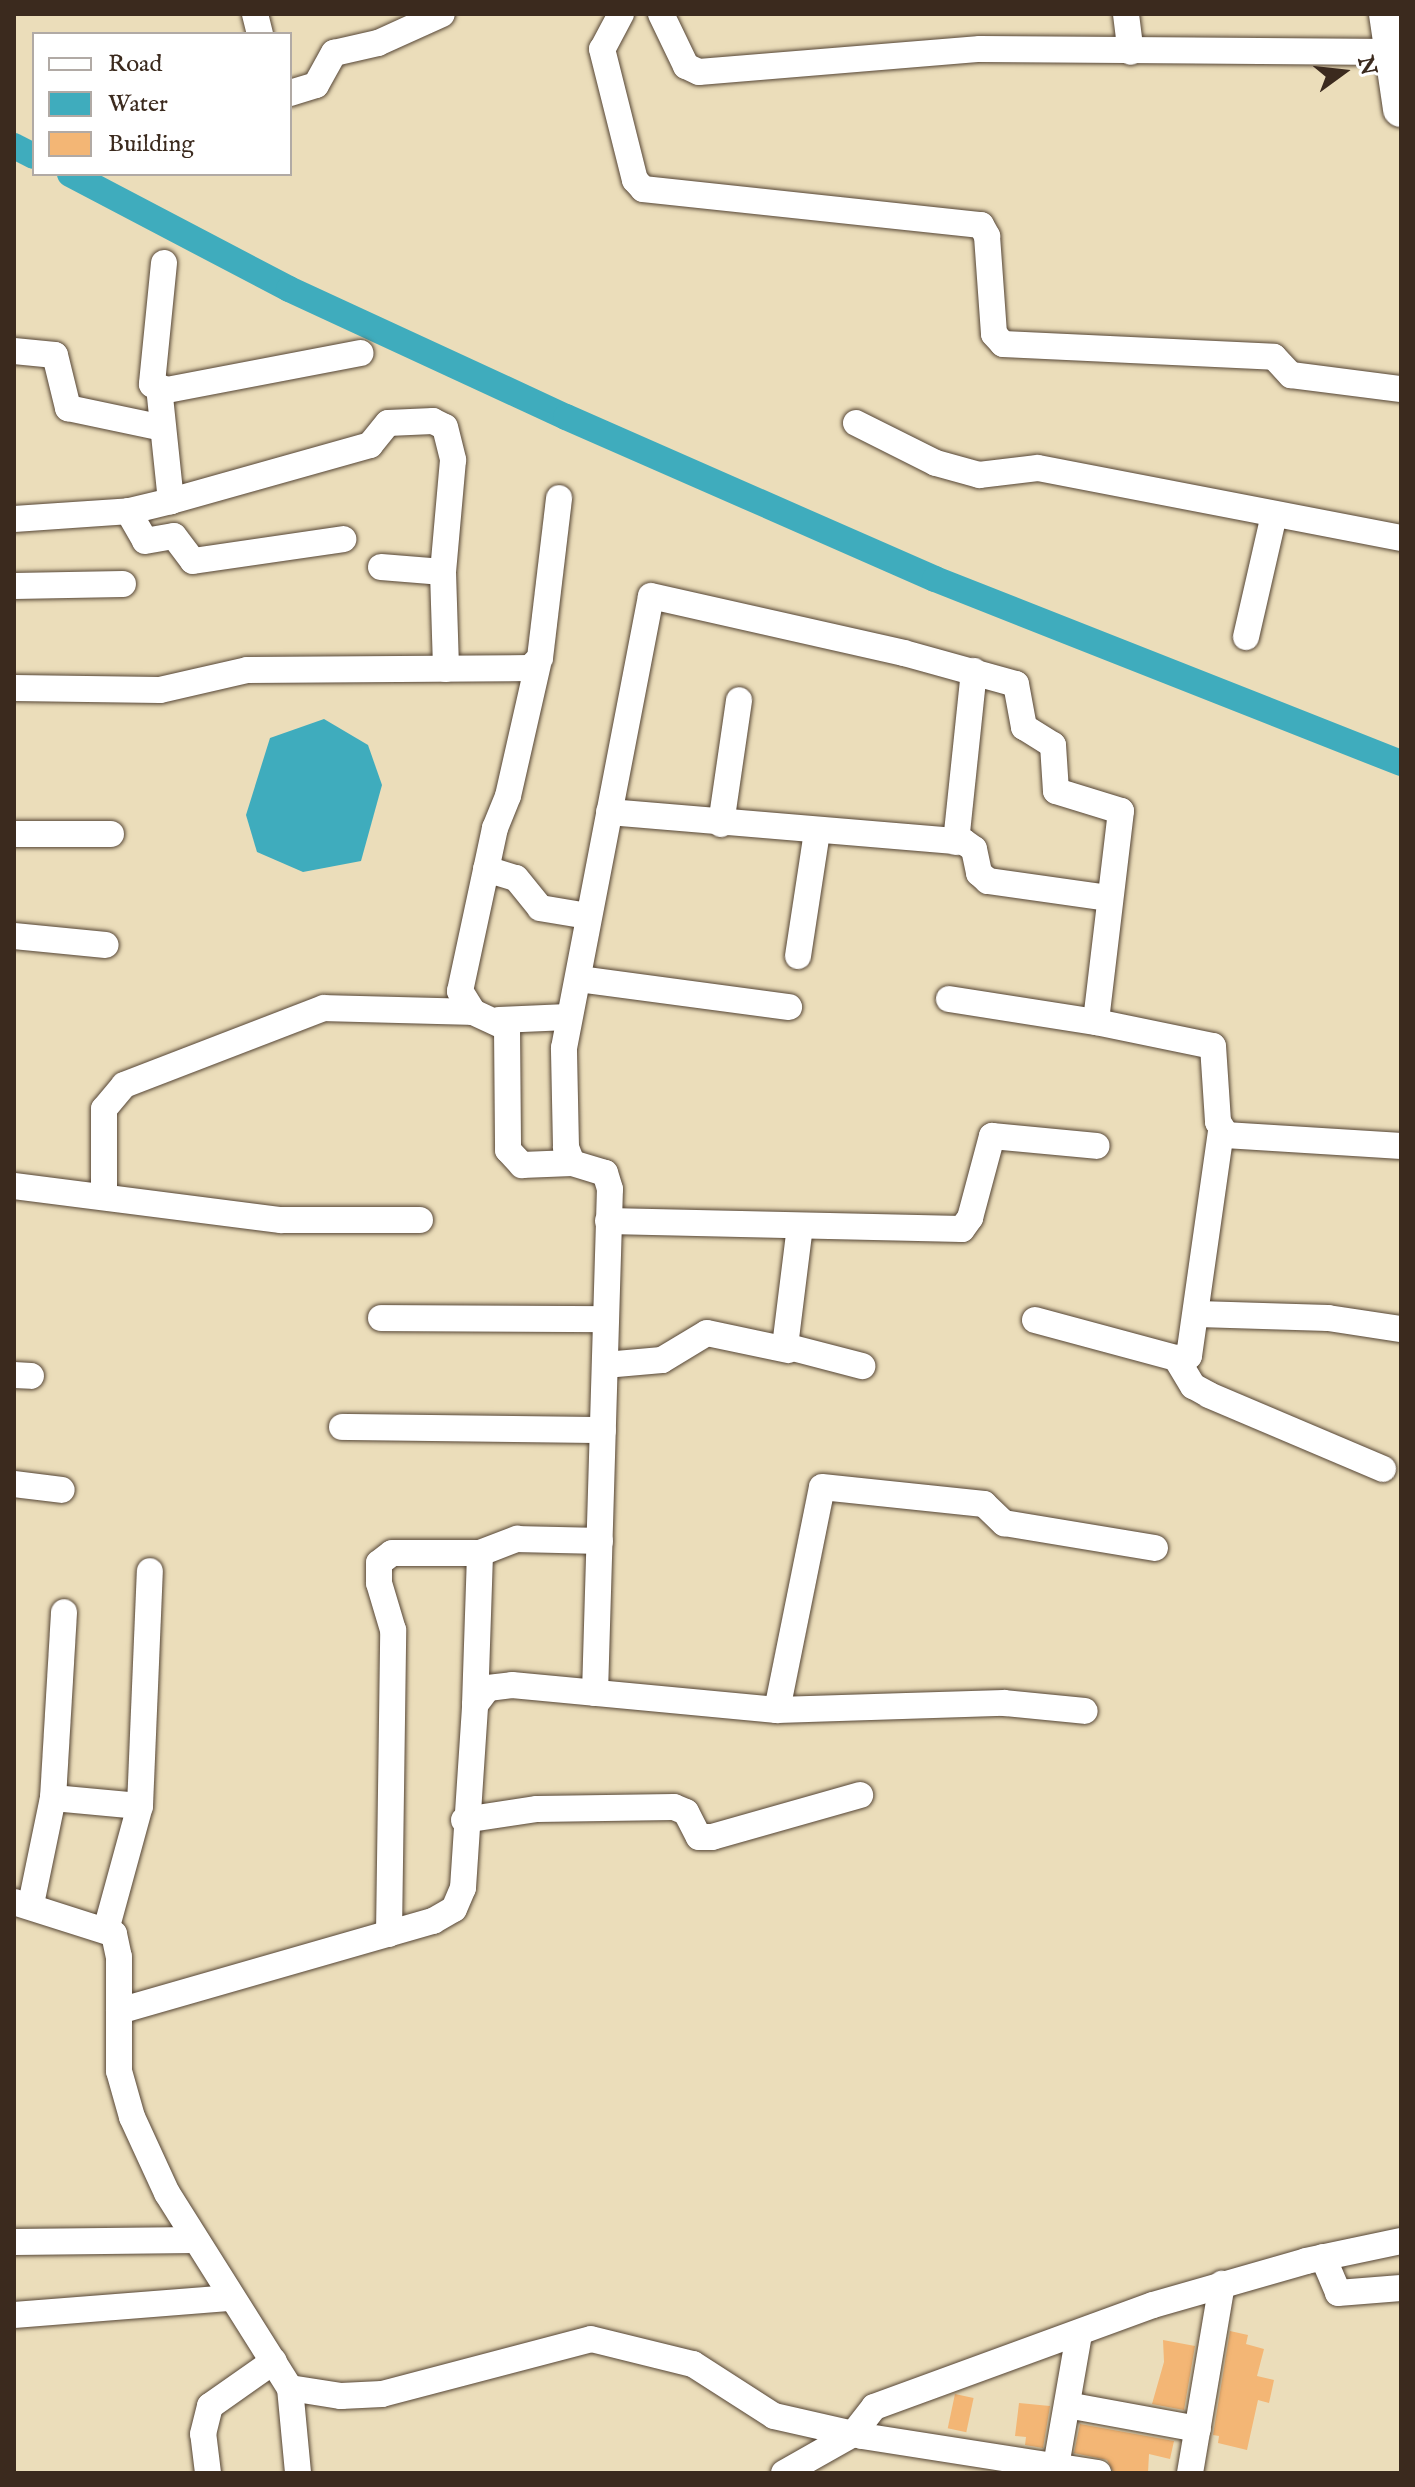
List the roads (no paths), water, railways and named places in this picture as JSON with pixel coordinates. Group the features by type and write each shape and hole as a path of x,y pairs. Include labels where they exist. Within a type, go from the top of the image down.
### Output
{"street":[{"path":"292,92 316,85 334,53 378,43 442,14"},
{"path":"621,14 602,49 635,180 643,189 981,225 987,236 994,334 1003,344 1274,357 1291,375 1401,389"},
{"path":"661,14 686,66 699,72 980,49 1392,52"},
{"path":"1126,14 1131,52"},
{"path":"1387,14 1401,109"},
{"path":"164,263 151,365 152,384 167,390 361,353"},
{"path":"14,351 55,355 68,408 163,428"},
{"path":"159,387 171,501"},
{"path":"14,519 128,511 171,501 370,445 388,423 433,421 445,427 453,460 443,572 446,669"},
{"path":"856,423 965,472 994,475 1038,468 1401,538"},
{"path":"473,1012 460,991 486,869 538,664 559,498"},
{"path":"128,511 145,541 174,536 193,561 343,539"},
{"path":"1246,637 1274,515"},
{"path":"381,567 443,572"},
{"path":"14,586 123,584"},
{"path":"572,1163 566,1147 568,1017 579,979 588,916 651,596 974,671 1016,684 1024,727 1053,745 1056,791 1121,811 1096,1022"},
{"path":"14,688 160,690 247,670 446,669 538,664"},
{"path":"956,842 974,671"},
{"path":"721,824 739,700"},
{"path":"609,812 970,844 979,873 988,881 1109,898"},
{"path":"798,956 817,832"},
{"path":"14,834 111,834"},
{"path":"486,869 516,878 540,908 588,916"},
{"path":"14,936 106,945"},
{"path":"579,979 789,1007"},
{"path":"949,999 1096,1022 1213,1046 1221,1130 1198,1314 1189,1356 1176,1358 1035,1320"},
{"path":"104,1195 104,1109 124,1085 324,1008 473,1012 499,1020 568,1017"},
{"path":"499,1020 509,1043 508,1150 522,1165 572,1163 605,1173 610,1189 595,1693"},
{"path":"1221,1130 1233,1137 1401,1146"},
{"path":"608,1221 962,1229 970,1218 992,1136 1097,1146"},
{"path":"14,1186 104,1195 281,1220 420,1220"},
{"path":"788,1350 784,1341 800,1226"},
{"path":"1198,1314 1328,1318 1401,1329"},
{"path":"381,1318 606,1319"},
{"path":"605,1365 662,1360 707,1333 862,1366"},
{"path":"1176,1358 1193,1386 1209,1395 1383,1469"},
{"path":"342,1427 603,1430"},
{"path":"14,1484 62,1490"},
{"path":"777,1710 822,1487 984,1504 1004,1523 1155,1548"},
{"path":"389,1934 393,1630 379,1583 379,1563 392,1553 480,1553 517,1539 600,1541"},
{"path":"119,2011 389,1934 454,1909 463,1888 464,1820 475,1705 480,1553"},
{"path":"106,1930 140,1806 150,1571"},
{"path":"64,1612 53,1798 22,1903 114,1934 119,1957 119,2071 132,2117 196,2240 290,2388 298,2473"},
{"path":"475,1705 488,1688 512,1685 777,1710 1004,1703 1085,1711"},
{"path":"464,1820 537,1809 674,1807 686,1812 699,1837 712,1837 860,1795"},
{"path":"53,1798 140,1806"},
{"path":"14,2242 196,2240"},
{"path":"784,2473 853,2434 874,2407 1222,2284 1323,2257 1401,2241"},
{"path":"1323,2257 1338,2293 1401,2288"},
{"path":"1190,2473 1222,2284"},
{"path":"14,2315 231,2298"},
{"path":"1056,2466 1079,2334"},
{"path":"290,2388 341,2396 382,2394 591,2339 693,2364 774,2416 853,2434 1089,2472"},
{"path":"208,2473 203,2434 210,2406 274,2361"},
{"path":"1067,2405 1198,2429"}],"water":[{"path":"324,719 368,745 382,785 361,861 303,872 257,852 246,815 270,738"}],"waterway":[{"path":"14,146 32,155"},
{"path":"74,176 289,289 566,417 935,579 1401,763"}]}
